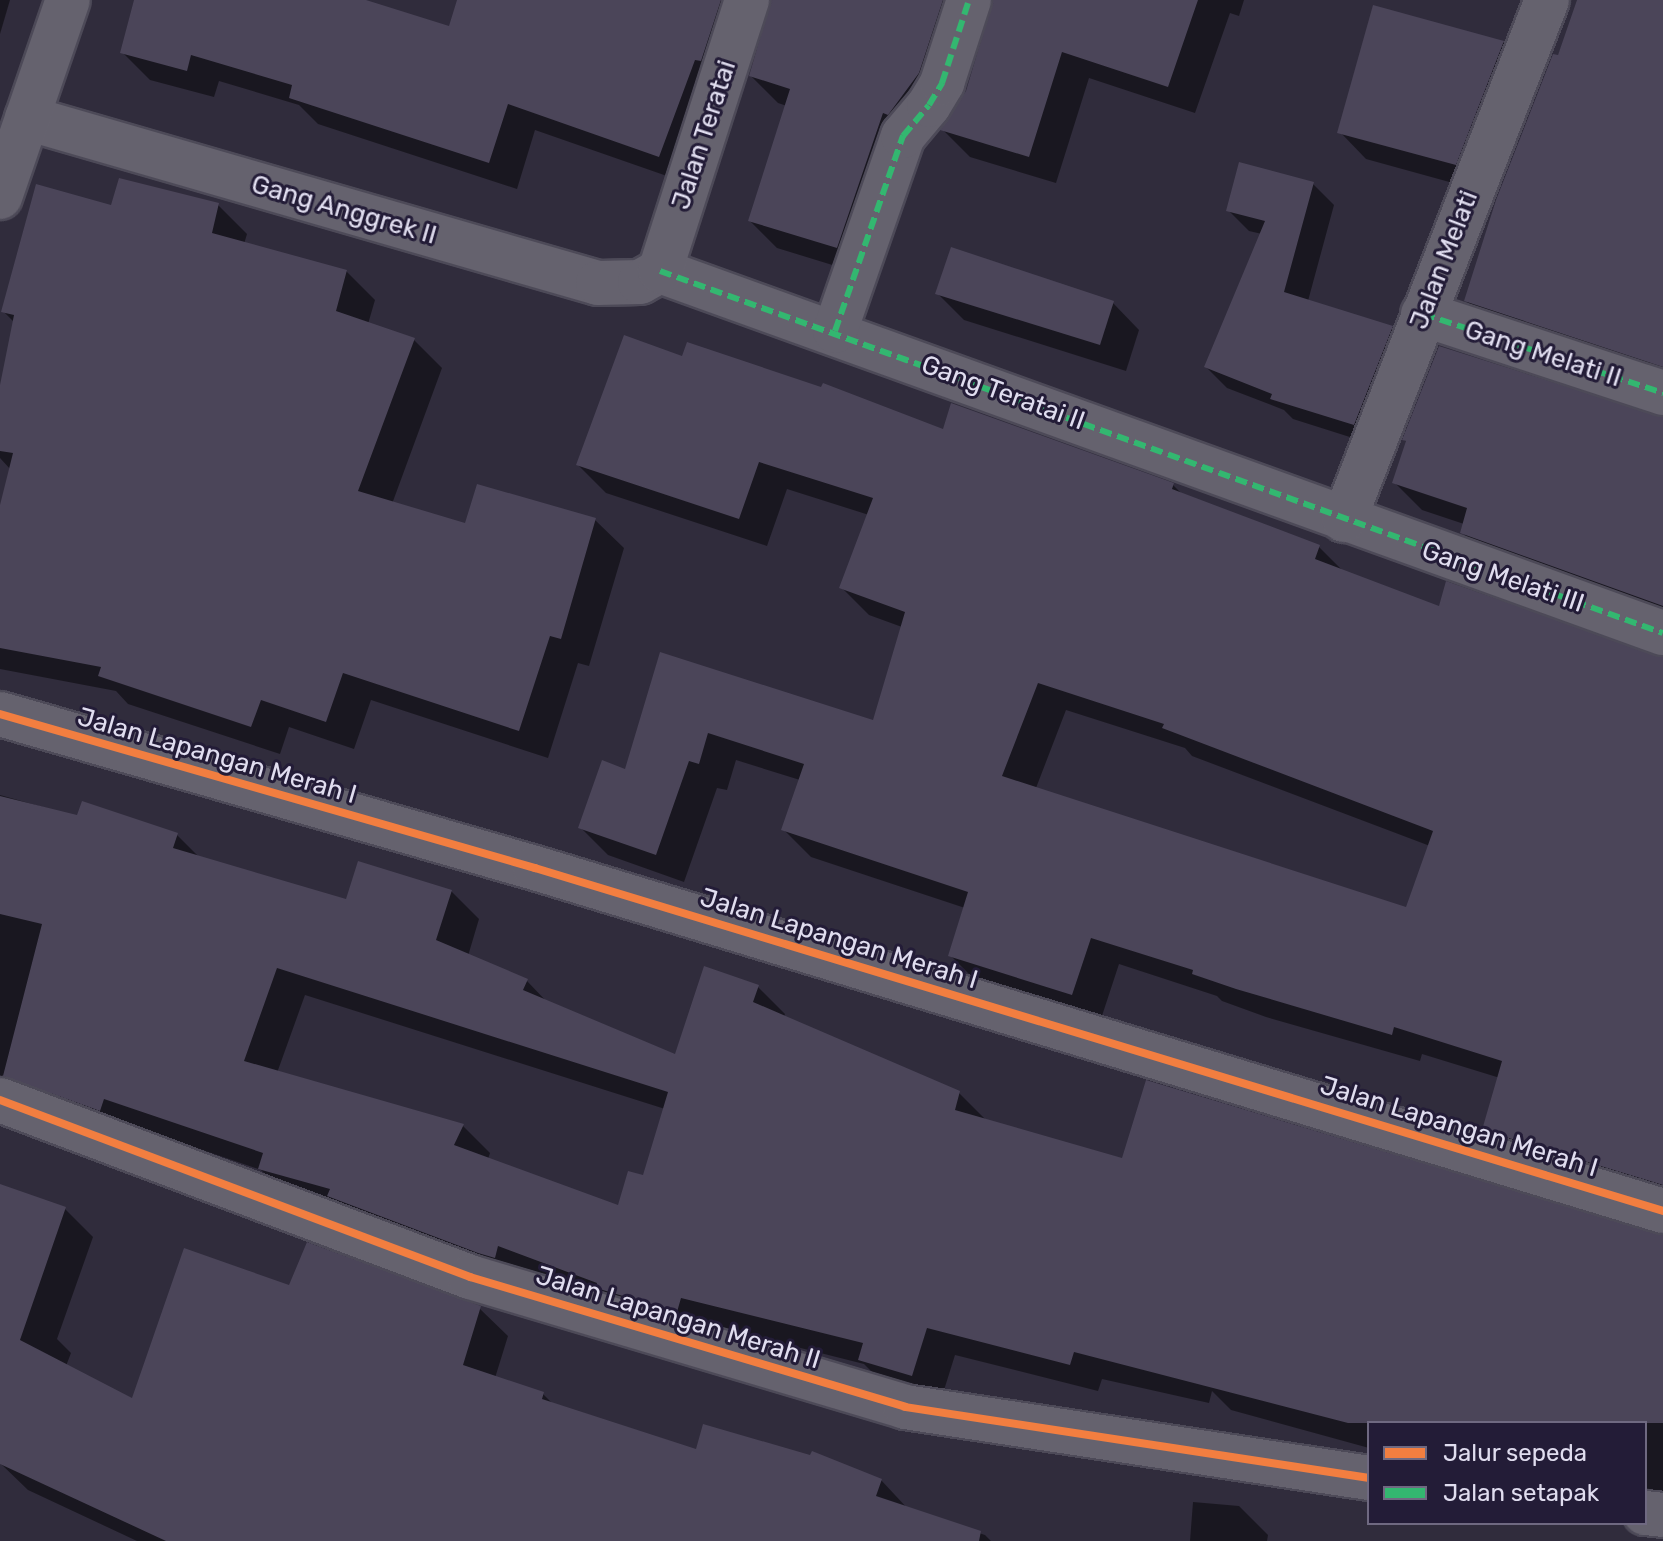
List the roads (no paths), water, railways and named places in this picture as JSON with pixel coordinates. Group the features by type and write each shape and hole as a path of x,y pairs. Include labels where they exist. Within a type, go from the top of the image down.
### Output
{"street":[{"path":"0,197 68,0"},
{"name":"Jalan Teratai","path":"660,271 747,0"},
{"path":"835,331 903,136 929,105 942,83 969,0"},
{"name":"Jalan Melati","path":"1344,520 1547,0"},
{"name":"Gang Anggrek II","path":"27,118 598,283 640,282 660,271"},
{"name":"Gang Teratai II","path":"660,271 835,331 1344,520"},
{"name":"Gang Melati II","path":"1423,314 1663,393"},
{"name":"Gang Melati III","path":"1344,520 1663,633"},
{"name":"Jalan Lapangan Merah I","path":"0,714 535,868 1663,1211"},
{"name":"Jalan Lapangan Merah II","path":"0,1100 96,1140 470,1277 905,1407 1367,1478"}]}
